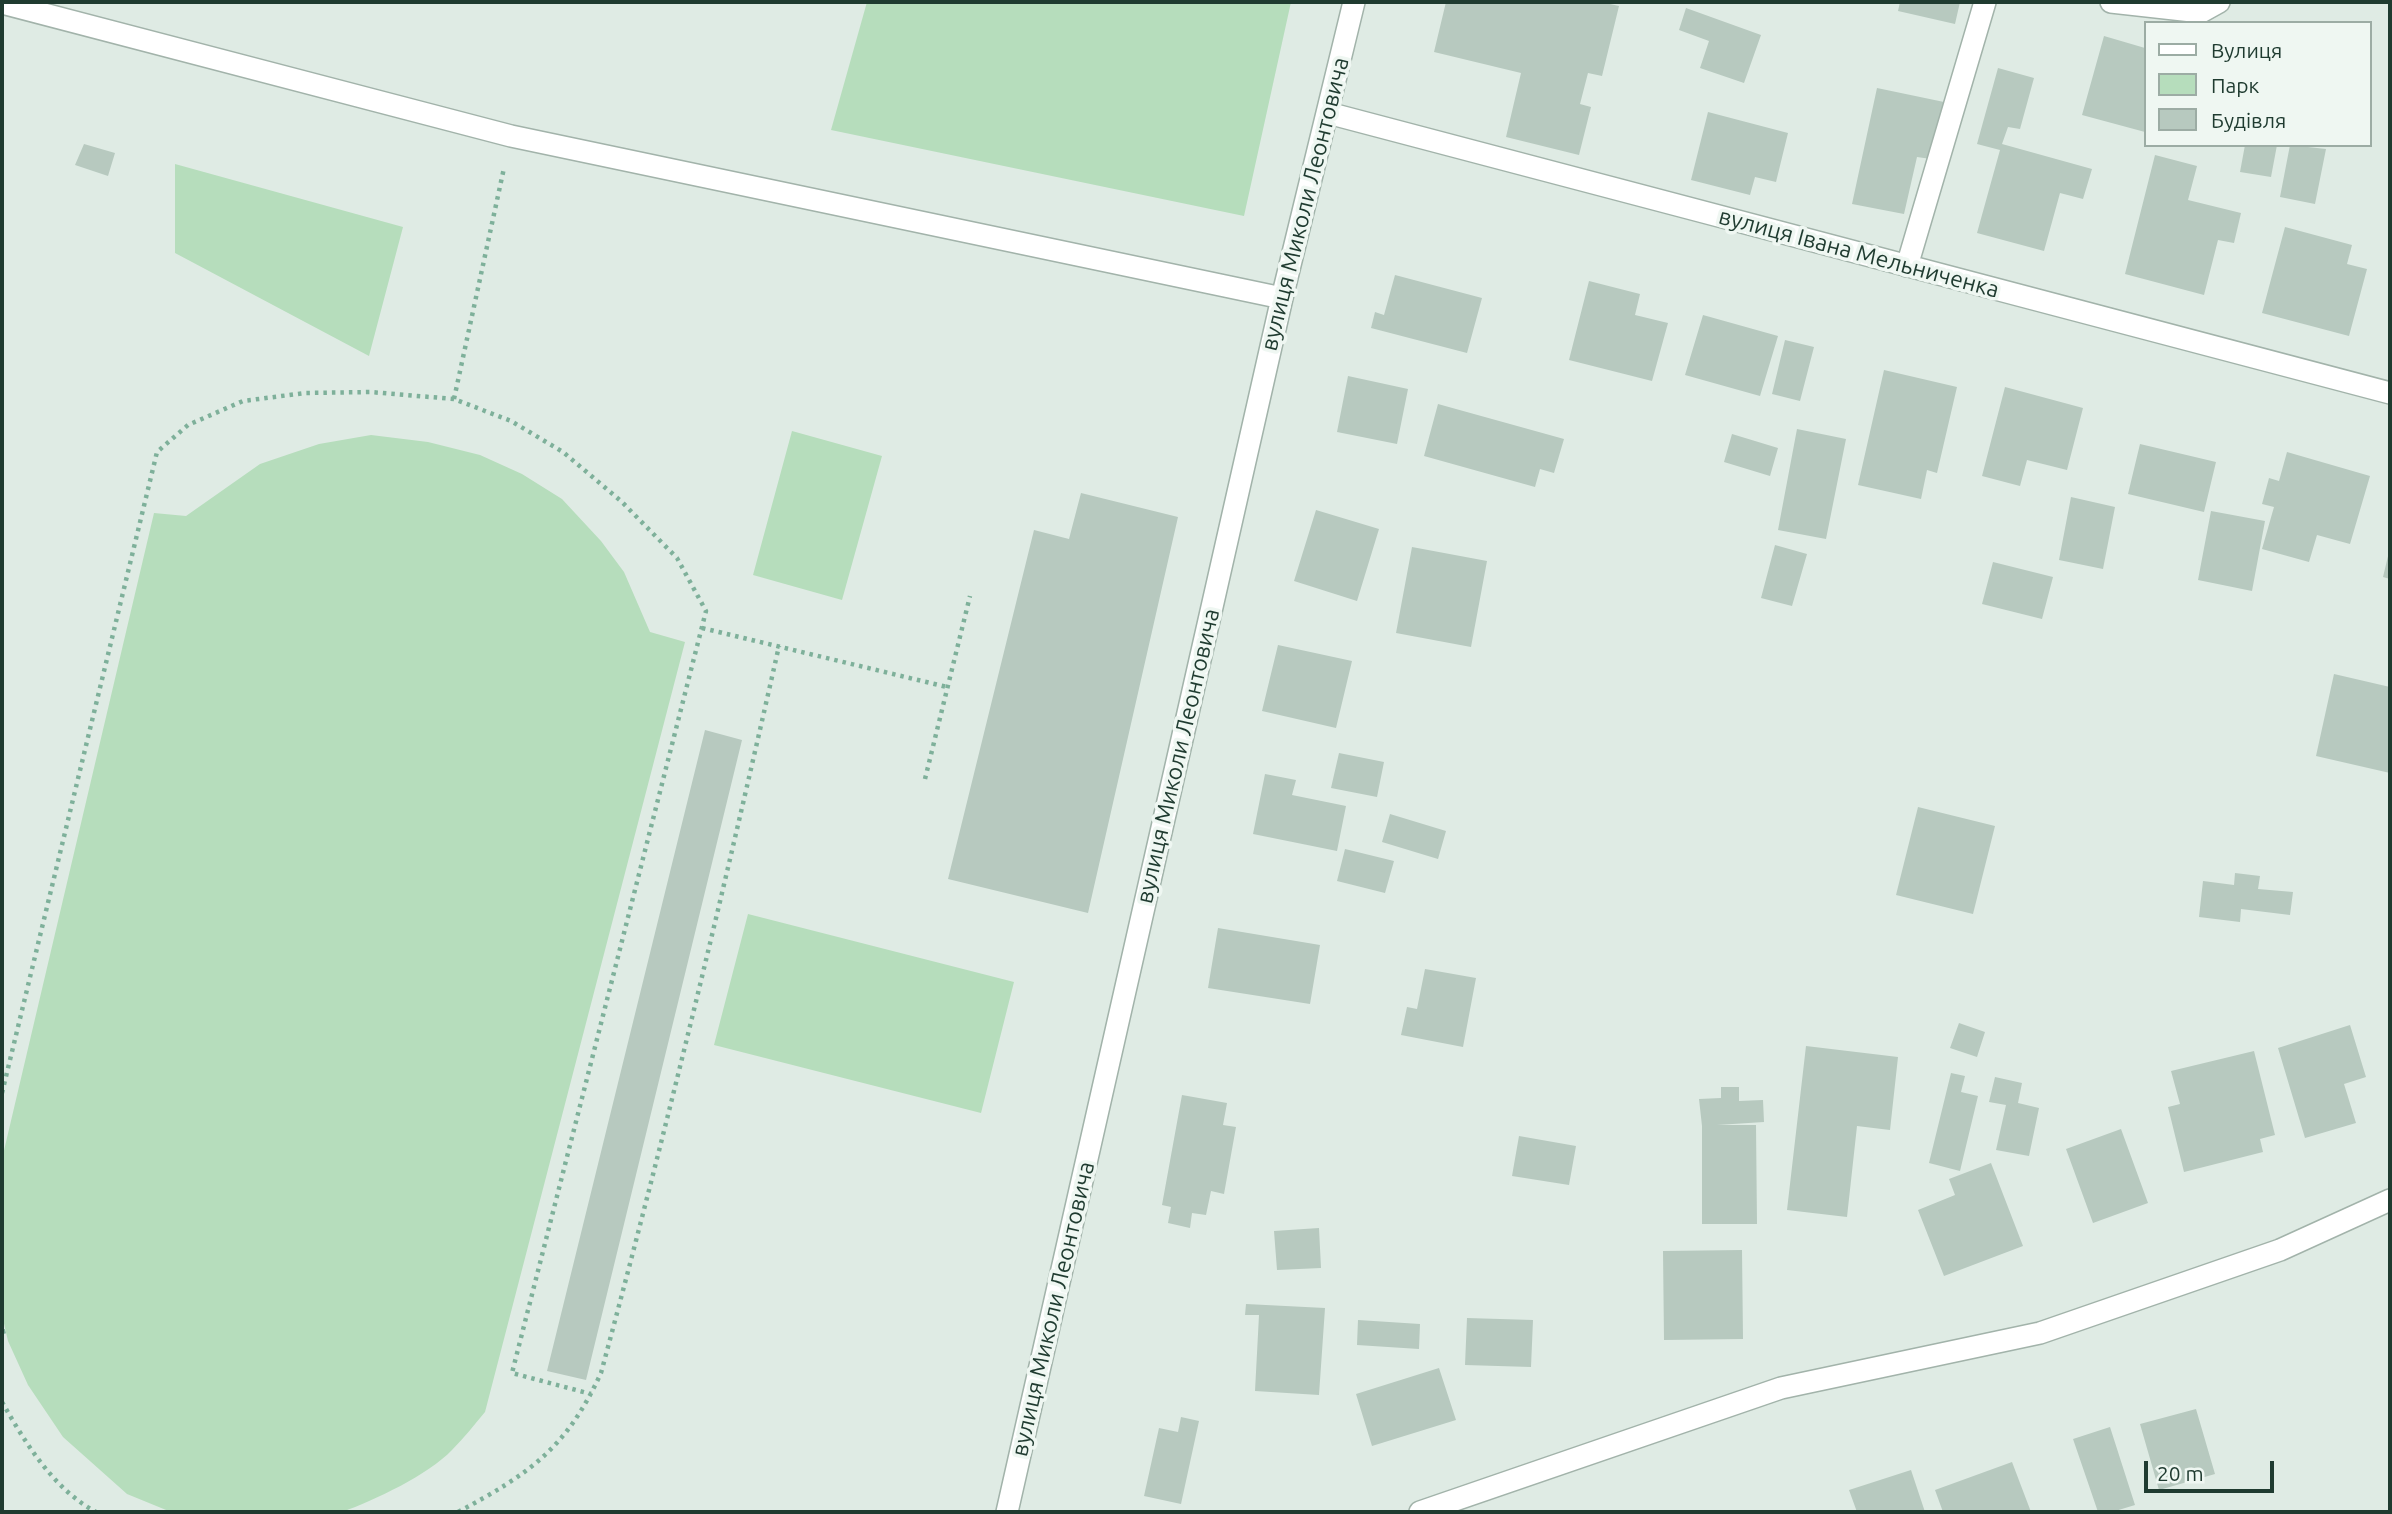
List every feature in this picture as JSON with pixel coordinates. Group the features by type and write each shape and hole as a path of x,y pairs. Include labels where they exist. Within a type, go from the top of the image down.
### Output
{"street":[{"name":"вулиця Миколи Леонтовича","path":"1007,1512 1282,298 1354,2"},
{"path":"1907,266 1985,2"},
{"path":"2111,2 2201,12 2219,2"},
{"path":"2,3 511,136 1282,298"},
{"name":"вулиця Івана Мельниченка","path":"1328,113 2390,393"},
{"path":"1420,1512 1781,1388 2040,1333 2280,1250 2390,1199"}],"path":[{"path":"454,399 511,136"},
{"path":"2,1093 157,452 188,425 243,401 304,393 370,392 454,399 511,421 563,452 622,502 677,558 706,611 512,1373 592,1394"},
{"path":"925,779 970,596"},
{"path":"702,628 947,687"},
{"path":"458,1512 503,1488 539,1462 569,1430 592,1394 601,1373 643,1217 734,847 779,646"},
{"path":"2,1402 38,1458 61,1487 96,1512"}],"green space":[{"path":"867,2 1291,2 1244,216 831,130"},
{"path":"175,164 403,227 369,356 175,253"},
{"path":"792,431 882,456 842,600 753,575"},
{"path":"371,435 428,442 480,455 522,474 562,499 601,541 624,572 650,632 685,642 485,1412 452,1450 429,1469 385,1494 342,1512 171,1512 127,1494 63,1437 28,1385 8,1341 2,1315 2,1159 154,513 186,516 260,464 319,444"},
{"path":"748,914 1014,982 981,1113 714,1045"}],"building":[{"path":"1446,2 1601,2 1619,6 1602,76 1588,73 1580,104 1591,107 1579,155 1506,137 1521,73 1434,52"},
{"path":"1900,2 1960,2 1955,24 1898,11"},
{"path":"1686,8 1761,35 1744,83 1700,68 1709,41 1679,30"},
{"path":"2104,36 2144,48 2144,132 2082,115"},
{"path":"1998,68 2034,78 2020,129 2008,127 2002,144 2092,169 2083,199 2060,193 2044,251 1977,233 2000,150 1977,144"},
{"path":"1877,88 1944,102 1931,159 1917,157 1904,214 1852,204"},
{"path":"1708,112 1788,133 1776,182 1755,177 1750,195 1691,180"},
{"path":"84,144 115,153 108,176 75,165"},
{"path":"2245,147 2277,147 2271,177 2240,172"},
{"path":"2290,147 2326,149 2315,204 2280,197"},
{"path":"2155,155 2197,166 2188,200 2241,213 2234,243 2218,240 2204,295 2125,274"},
{"path":"2285,227 2352,245 2347,264 2367,269 2349,336 2262,313"},
{"path":"1395,275 1482,298 1467,353 1371,328 1375,312 1384,315"},
{"path":"1589,281 1640,294 1635,315 1668,323 1652,381 1569,360"},
{"path":"1703,315 1778,336 1760,396 1685,375"},
{"path":"1785,340 1814,347 1800,401 1772,394"},
{"path":"1884,370 1957,387 1937,473 1927,470 1921,499 1858,485"},
{"path":"1348,376 1408,389 1397,444 1337,432"},
{"path":"2005,387 2083,408 2067,470 2027,460 2020,486 1982,476"},
{"path":"1438,404 1564,439 1554,473 1540,469 1535,487 1424,456"},
{"path":"1797,429 1846,439 1826,539 1778,530"},
{"path":"1732,434 1778,448 1770,476 1724,462"},
{"path":"2140,444 2216,462 2204,512 2128,494"},
{"path":"2287,452 2370,476 2350,544 2317,535 2309,562 2262,549 2274,507 2262,504 2269,478 2279,481"},
{"path":"1081,493 1178,517 1088,913 948,879 1034,530 1069,539"},
{"path":"2071,497 2115,507 2103,569 2059,560"},
{"path":"1316,510 1379,529 1357,601 1294,581"},
{"path":"2211,511 2265,521 2252,591 2198,580"},
{"path":"1775,545 1807,554 1792,606 1761,598"},
{"path":"1412,547 1487,561 1471,647 1396,633"},
{"path":"2390,552 2390,579 2383,577"},
{"path":"1993,562 2053,577 2042,619 1982,604"},
{"path":"1278,645 1352,661 1336,728 1262,711"},
{"path":"2334,674 2390,687 2390,773 2316,756"},
{"path":"705,730 742,740 586,1380 547,1371"},
{"path":"1339,753 1384,762 1377,797 1331,788"},
{"path":"1265,774 1296,780 1292,795 1346,806 1337,851 1253,834"},
{"path":"1918,807 1995,826 1973,914 1896,895"},
{"path":"1390,814 1446,831 1438,859 1382,842"},
{"path":"1345,849 1394,861 1385,893 1337,881"},
{"path":"2235,873 2260,876 2258,889 2293,892 2290,915 2241,909 2240,922 2199,917 2203,881 2234,885"},
{"path":"1218,928 1320,945 1310,1004 1208,988"},
{"path":"1425,969 1476,978 1463,1047 1401,1035 1407,1007 1417,1009"},
{"path":"1959,1023 1985,1032 1977,1057 1950,1048"},
{"path":"2350,1025 2366,1077 2344,1084 2356,1123 2305,1138 2278,1048"},
{"path":"1806,1046 1898,1057 1890,1130 1857,1126 1847,1217 1787,1210"},
{"path":"2254,1051 2275,1135 2260,1139 2263,1152 2184,1172 2168,1107 2180,1104 2171,1071"},
{"path":"1951,1073 1965,1076 1961,1092 1978,1096 1960,1171 1929,1163"},
{"path":"1995,1077 2022,1083 2018,1103 2039,1108 2029,1156 1996,1150 2006,1105 1989,1102"},
{"path":"1721,1087 1739,1087 1739,1101 1763,1100 1764,1122 1717,1125 1756,1125 1757,1224 1702,1224 1702,1126 1699,1099 1721,1098"},
{"path":"1182,1095 1227,1103 1223,1125 1236,1127 1224,1194 1211,1191 1206,1215 1192,1213 1190,1228 1168,1223 1171,1207 1162,1205"},
{"path":"2121,1129 2148,1203 2093,1223 2066,1149"},
{"path":"1519,1136 1576,1146 1569,1185 1512,1176"},
{"path":"1991,1163 2023,1246 1944,1276 1918,1210 1955,1195 1949,1179"},
{"path":"1319,1228 1321,1268 1277,1270 1274,1231"},
{"path":"1742,1250 1743,1339 1664,1340 1663,1251"},
{"path":"1246,1304 1325,1308 1319,1395 1255,1391 1259,1315 1245,1315"},
{"path":"1467,1318 1533,1320 1531,1367 1465,1365"},
{"path":"1358,1320 1420,1324 1419,1349 1357,1345"},
{"path":"1439,1368 1456,1420 1372,1446 1356,1394"},
{"path":"2196,1409 2215,1474 2159,1490 2140,1424"},
{"path":"1181,1417 1199,1421 1181,1504 1144,1496 1159,1428 1178,1432"},
{"path":"2110,1427 2135,1505 2112,1512 2098,1512 2073,1439"},
{"path":"2012,1462 2031,1512 1943,1512 1935,1490"},
{"path":"1911,1470 1925,1512 1857,1512 1849,1490"}]}
